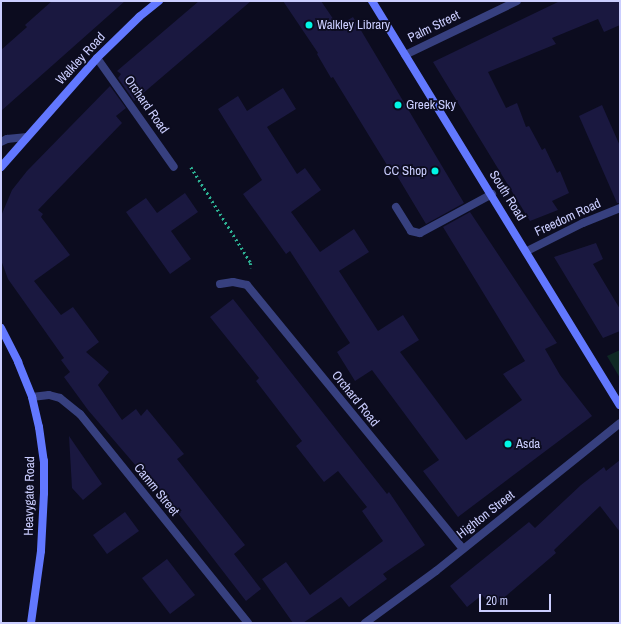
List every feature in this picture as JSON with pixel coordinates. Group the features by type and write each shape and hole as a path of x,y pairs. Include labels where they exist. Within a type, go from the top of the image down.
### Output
{"street":[{"name":"Walkley Road","path":"25,137 97,58 159,1"},
{"name":"South Road","path":"372,1 527,251 620,405"},
{"name":"Palm Street","path":"405,55 517,1"},
{"name":"Orchard Road","path":"97,58 174,167"},
{"path":"1,142 7,139 25,137"},
{"path":"1,167 25,137"},
{"path":"396,207 411,231 420,233 492,194"},
{"name":"Freedom Road","path":"527,251 583,223 620,208"},
{"path":"220,284 233,282 247,285"},
{"name":"Orchard Road","path":"247,285 462,548"},
{"name":"Heavygate Road","path":"1,328 18,362 32,397 39,427 44,461 41,550 31,623"},
{"name":"Camm Street","path":"32,397 49,395 60,398 80,414 248,623"},
{"name":"Highton Street","path":"364,623 436,570 620,422"}],"path":[{"path":"174,167 186,161 251,263 247,285"}],"green space":[{"path":"620,350 620,378 607,356"}],"building":[{"path":"52,1 125,1 1,111 1,50 27,27 25,25"},
{"path":"199,1 251,1 134,101 118,78 121,74 117,71"},
{"path":"283,1 321,1 338,26 353,17 464,203 426,224 390,164 387,165 333,77 331,78 317,54 318,53"},
{"path":"560,1 620,1 620,25 604,32 598,19 552,38 556,44 488,72 506,108 517,103 526,127 529,126 542,150 545,148 557,173 560,171 569,193 552,201 558,210 530,221 433,62"},
{"path":"110,86 126,108 116,116 122,123 38,210 43,214 41,217 70,255 34,281 61,315 73,307 99,342 86,352 109,372 98,385 122,420 136,409 141,416 147,409 184,454 177,459 245,545 234,554 261,589 246,601 157,486 155,488 88,410 64,377 70,372 61,360 64,358 8,279 1,260 1,216 12,190 27,171"},
{"path":"283,88 296,109 267,127 297,174 305,168 321,190 291,212 320,252 354,229 369,252 339,271 378,331 403,315 419,340 400,352 466,440 522,400 503,374 525,361 443,227 470,212 557,343 545,349 560,375 592,416 458,517 423,471 439,460 372,370 355,381 337,352 350,343 290,251 286,254 243,194 262,180 218,109 238,96 247,111"},
{"path":"602,105 620,146 620,203 617,203 579,116"},
{"path":"185,193 198,212 171,231 191,259 170,274 126,212 146,198 157,213"},
{"path":"596,243 603,259 593,264 620,309 620,331 603,338 554,257"},
{"path":"233,299 387,494 389,492 425,545 383,574 387,579 349,607 341,597 303,623 293,623 262,579 286,562 310,595 383,541 362,511 367,507 338,471 324,482 296,446 302,441 256,381 259,378 210,317"},
{"path":"69,436 102,484 83,500 72,488"},
{"path":"620,460 620,532 600,506 554,550 556,553 493,607 482,595 467,607 450,586 529,522 535,528 581,485 604,467 606,471"},
{"path":"125,512 139,531 107,554 93,535"},
{"path":"167,559 195,595 170,614 142,578"}],"place":[{"name":"Walkley Library","path":"309,25"},
{"name":"Greek Sky","path":"398,105"},
{"name":"CC Shop","path":"435,171"},
{"name":"Asda","path":"508,444"}]}
